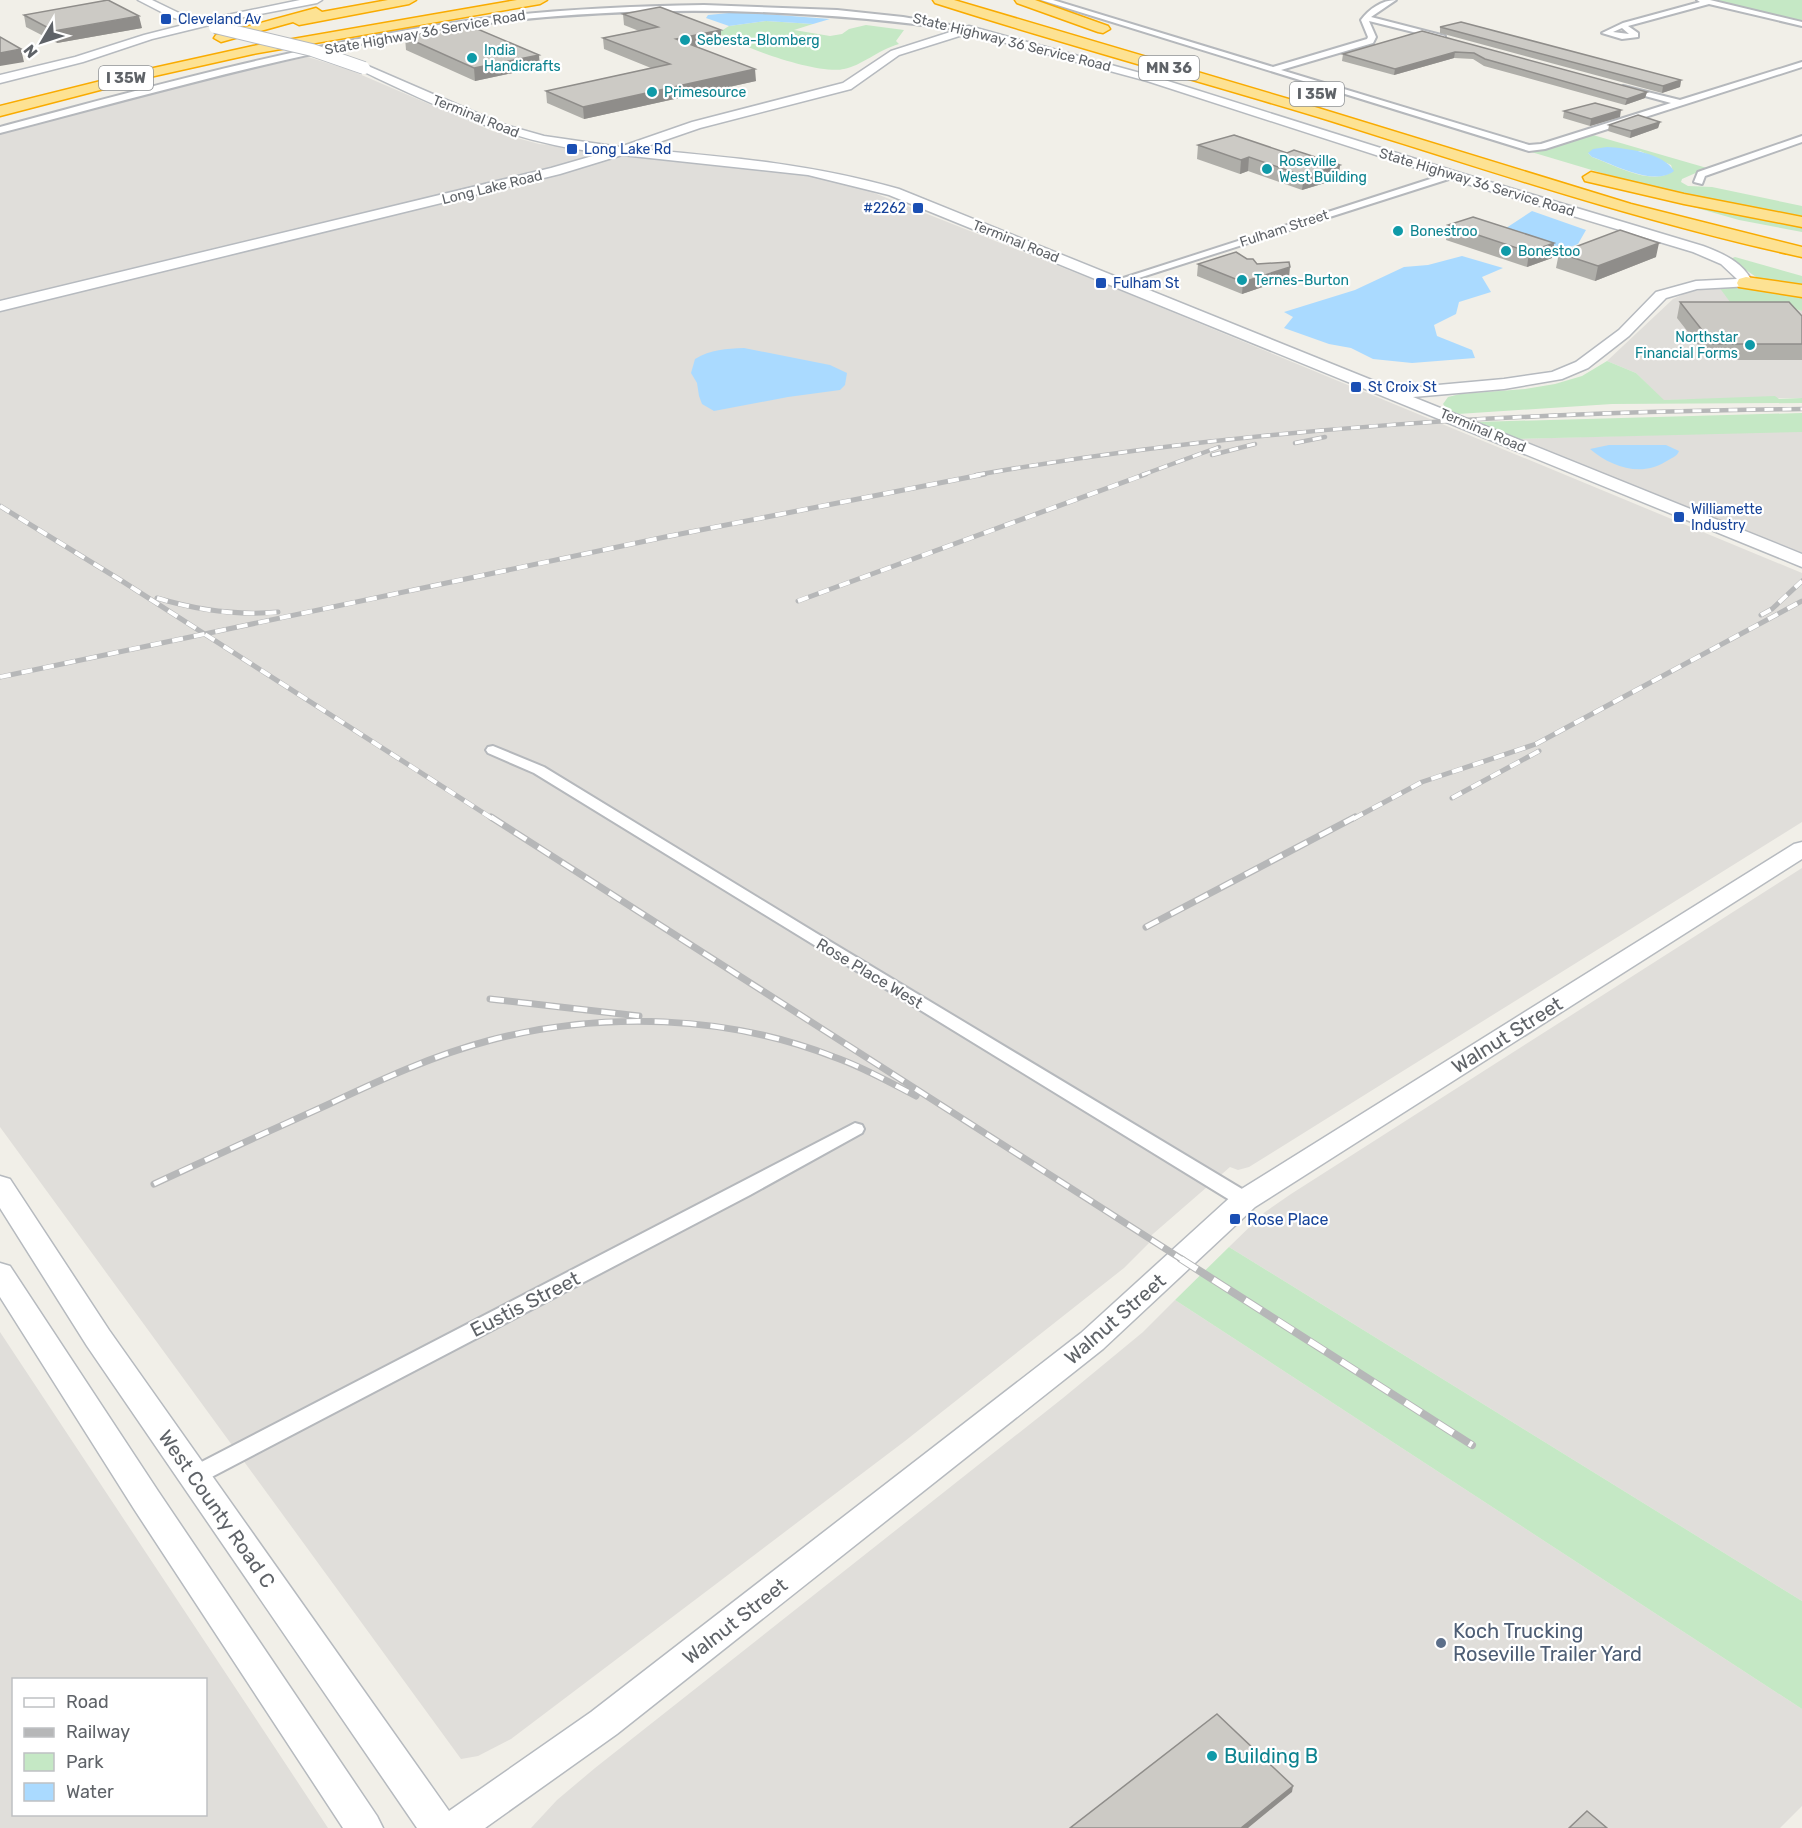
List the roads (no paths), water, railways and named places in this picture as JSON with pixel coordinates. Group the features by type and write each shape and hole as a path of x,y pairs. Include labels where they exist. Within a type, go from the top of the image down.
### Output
{"highway":[{"path":"364,0 207,43 318,16 409,0"},
{"path":"254,50 456,0"},
{"name":"I 35W","path":"0,111 254,50 540,0"},
{"name":"MN 36","path":"940,0 1335,117"},
{"name":"I 35W","path":"964,0 1039,18 1556,188 1690,226 1802,252"},
{"path":"1017,2 1043,4 1103,29"},
{"name":"I 35W","path":"1017,2 1537,159"},
{"name":"I 35W","path":"0,99 186,50"},
{"path":"105,71 149,58"},
{"path":"1802,222 1684,199 1575,173 1669,204 1802,238"},
{"path":"1746,283 1802,291"}],"street":[{"name":"Terminal Road","path":"143,0 175,15 312,50 364,68 508,131 568,144 809,170 872,184 1395,394 1802,561"},
{"path":"0,79 79,60 148,37 201,23 317,0"},
{"path":"1271,70 1370,41 1372,37 1365,23 1369,14 1392,0"},
{"path":"1624,26 1704,1 1802,24"},
{"name":"State Highway 36 Service Road","path":"0,130 153,88 316,51 457,25 582,8 677,2 788,3 876,11 969,29 1151,79 1710,254 1740,271 1746,283"},
{"path":"1043,4 1522,146 1537,159 1680,103 1802,64"},
{"path":"1367,18 1456,42"},
{"name":"Long Lake Road","path":"0,306 555,171 696,125 847,86 895,53 969,29"},
{"path":"1613,84 1680,103"},
{"path":"1699,182 1701,174 1802,139"},
{"name":"Fulham Street","path":"1116,282 1452,175"},
{"path":"1395,394 1556,376 1582,364 1624,333 1661,295 1696,285 1746,283"},
{"path":"1438,412 1433,404 1448,389"},
{"name":"Rose Place West","path":"493,750 539,770 1245,1200"},
{"name":"Walnut Street","path":"455,1828 604,1723 1092,1341 1245,1200 1802,849"},
{"name":"Eustis Street","path":"194,1476 855,1130"},
{"name":"West County Road C","path":"0,1186 98,1338 439,1828"},
{"path":"0,1274 146,1500 364,1828"}],"water":[{"path":"739,12 830,19 813,24 766,21 729,26 706,18 708,15"},
{"path":"1607,147 1634,150 1653,156 1669,165 1674,171 1656,177 1633,173 1592,157 1588,153 1593,149"},
{"path":"1532,211 1586,230 1578,244 1558,252 1500,232"},
{"path":"1462,256 1503,268 1482,277 1491,292 1459,302 1456,314 1434,325 1437,336 1472,350 1475,358 1412,363 1373,359 1351,348 1329,344 1284,328 1293,317 1284,312 1355,290 1404,267 1428,265"},
{"path":"744,348 830,365 847,373 845,385 840,390 714,411 702,404 697,383 691,373 695,359 713,351"},
{"path":"1609,445 1666,445 1679,451 1677,455 1656,466 1636,469 1607,461 1590,449"}],"railway":[{"path":"976,475 1181,445 1388,425 1595,414 1802,409"},
{"path":"1295,443 1325,437"},
{"path":"1212,455 1255,444"},
{"path":"1142,475 1219,447"},
{"path":"205,634 665,537 985,474"},
{"path":"798,601 1146,474"},
{"path":"0,506 205,634"},
{"path":"1761,615 1772,609 1802,581"},
{"path":"157,598 217,611 278,612"},
{"path":"1353,819 1422,782 1536,744 1802,601"},
{"path":"0,677 205,634"},
{"path":"205,634 493,819"},
{"path":"1452,798 1539,751"},
{"path":"491,817 1183,1260"},
{"path":"1146,927 1355,817"},
{"path":"490,999 639,1016"},
{"path":"154,1184 367,1086 428,1061 491,1040 576,1025 664,1022 751,1033 793,1043 845,1061 916,1096"},
{"path":"1181,1259 1472,1445"}],"place":[{"name":"Cleveland Av","path":"166,19"},
{"name":"Sebesta-Blomberg","path":"685,40"},
{"name":"India Handicrafts","path":"472,58"},
{"name":"Primesource","path":"652,92"},
{"name":"Long Lake Rd","path":"572,149"},
{"name":"Roseville West Building","path":"1267,169"},
{"name":"#2262","path":"918,208"},
{"name":"Bonestroo","path":"1398,231"},
{"name":"Bonestoo","path":"1506,251"},
{"name":"Ternes-Burton","path":"1242,280"},
{"name":"Fulham St","path":"1101,283"},
{"name":"Northstar Financial Forms","path":"1750,345"},
{"name":"St Croix St","path":"1356,387"},
{"name":"Williamette Industry","path":"1679,517"},
{"name":"Rose Place","path":"1235,1219"},
{"name":"Koch Trucking Roseville Trailer Yard","path":"1441,1643"},
{"name":"Building B","path":"1212,1756"}]}
